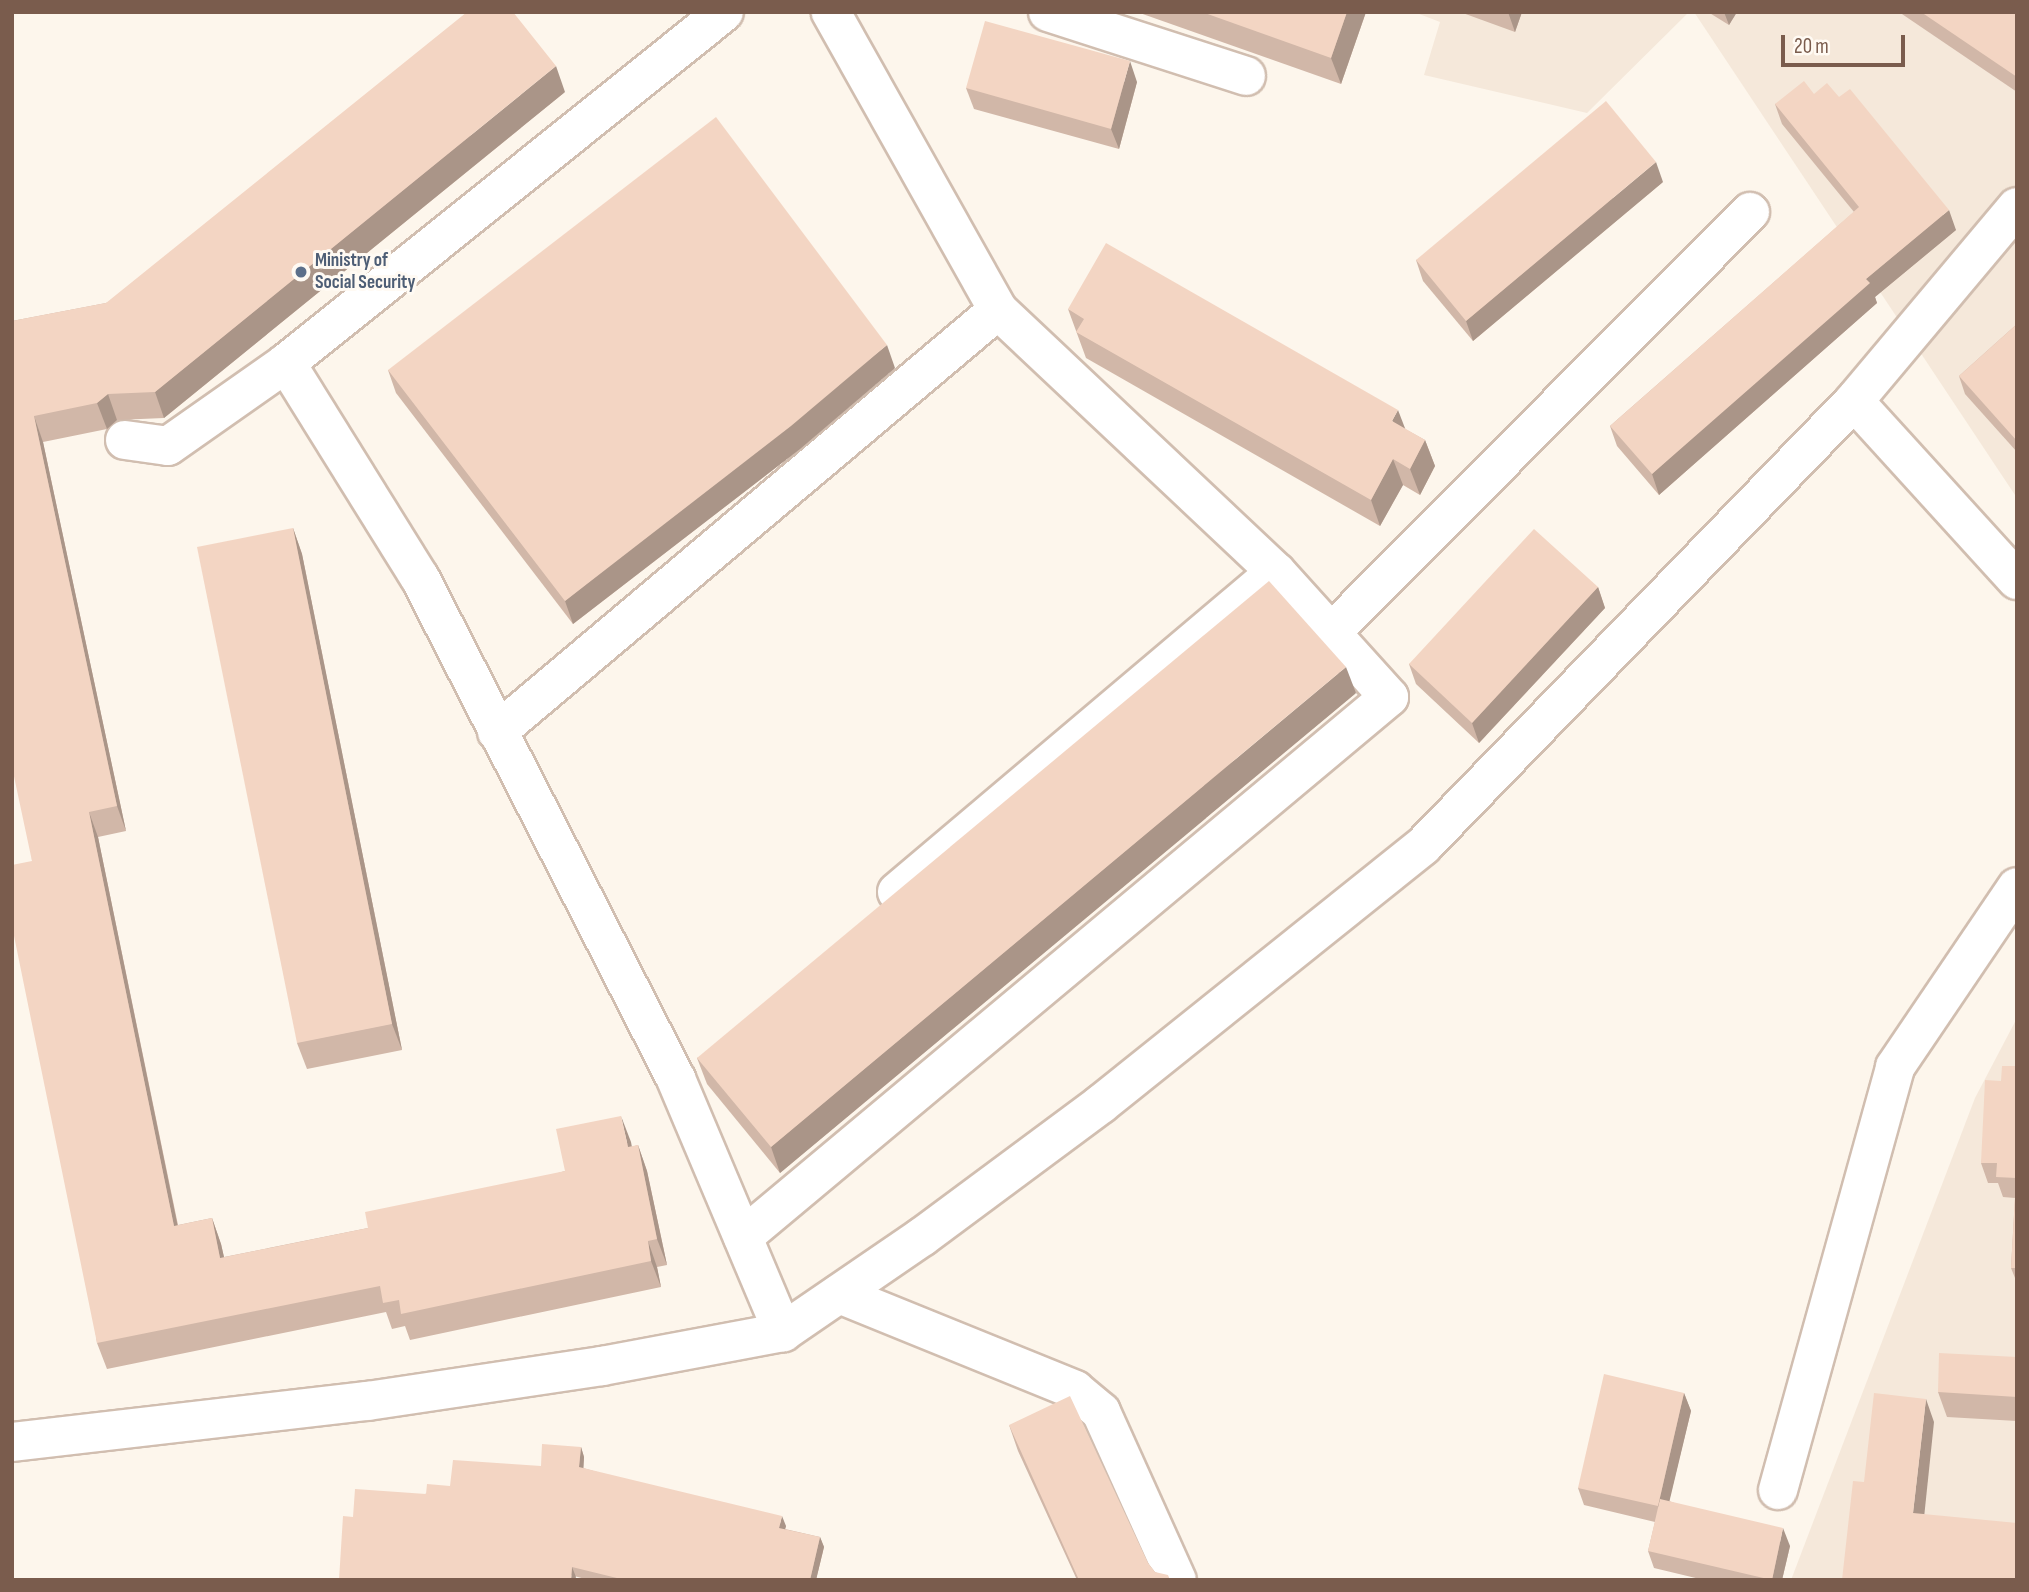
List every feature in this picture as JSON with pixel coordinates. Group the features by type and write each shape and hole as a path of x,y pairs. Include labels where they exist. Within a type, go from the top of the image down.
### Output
{"street":[{"path":"125,440 168,446 286,363 724,12"},
{"path":"743,1237 1390,697 1276,572 998,310 831,12"},
{"path":"1048,12 1246,76"},
{"path":"12,1442 382,1399 602,1366 783,1332 1101,1104 1423,846 1854,401 2017,207"},
{"path":"1331,633 1750,212"},
{"path":"497,732 998,310"},
{"path":"286,363 420,578 676,1079 783,1332"},
{"path":"1854,401 2017,580"},
{"path":"866,919 1276,572"},
{"path":"1778,1490 1895,1067 2017,887"},
{"path":"676,1079 708,1052"},
{"path":"839,1294 1075,1390 1101,1412 1177,1580"}],"shaded area":[{"path":"1414,12 1689,12 1587,113 1424,75 1440,22"},
{"path":"1694,12 2017,12 2017,498"},
{"path":"2017,1018 2017,1580 1791,1580 1975,1098"}],"building":[{"path":"467,12 513,12 556,66 155,392 108,394 97,403 34,416 117,806 89,812 174,1226 212,1218 220,1258 368,1228 365,1212 565,1171 556,1129 621,1116 628,1147 638,1145 657,1239 648,1241 651,1261 401,1314 399,1300 383,1303 380,1286 97,1343 12,926 12,865 32,861 12,767 12,321 106,303"},
{"path":"1202,12 1347,12 1331,58"},
{"path":"1921,12 2017,12 2017,77"},
{"path":"985,21 1130,61 1111,129 966,88"},
{"path":"1804,81 1814,94 1827,83 1839,97 1850,89 1949,210 1866,279 1870,283 1652,474 1610,426 1859,207 1775,104"},
{"path":"1606,101 1656,162 1466,321 1416,260"},
{"path":"716,117 887,345 791,426 565,601 388,370"},
{"path":"1106,243 1398,410 1392,421 1425,440 1410,469 1393,459 1371,500 1076,332 1084,319 1068,309"},
{"path":"2017,324 2017,441 1959,376"},
{"path":"293,528 392,1024 297,1043 197,547"},
{"path":"1534,529 1598,587 1472,723 1409,664"},
{"path":"1269,581 1346,667 771,1147 697,1058"},
{"path":"2002,1066 2017,1066 2017,1268 2011,1268 2016,1178 1996,1177 1997,1163 1981,1163 1985,1080 2001,1081"},
{"path":"1939,1353 2017,1357 2017,1397 1938,1392"},
{"path":"1604,1374 1684,1393 1658,1506 1578,1488"},
{"path":"1874,1393 1926,1399 1913,1513 2017,1523 2017,1580 1842,1580 1853,1481 1864,1482"},
{"path":"1070,1396 1148,1563 1155,1572 1168,1575 1170,1580 1079,1580 1009,1425"},
{"path":"542,1444 581,1447 579,1467 782,1516 779,1528 820,1537 810,1580 625,1580 572,1567 571,1580 339,1580 343,1516 353,1517 355,1489 426,1494 427,1484 450,1486 453,1460 541,1466"},
{"path":"1660,1499 1783,1528 1772,1580 1648,1551"}],"place":[{"name":"Ministry of Social Security","path":"301,272"}]}
